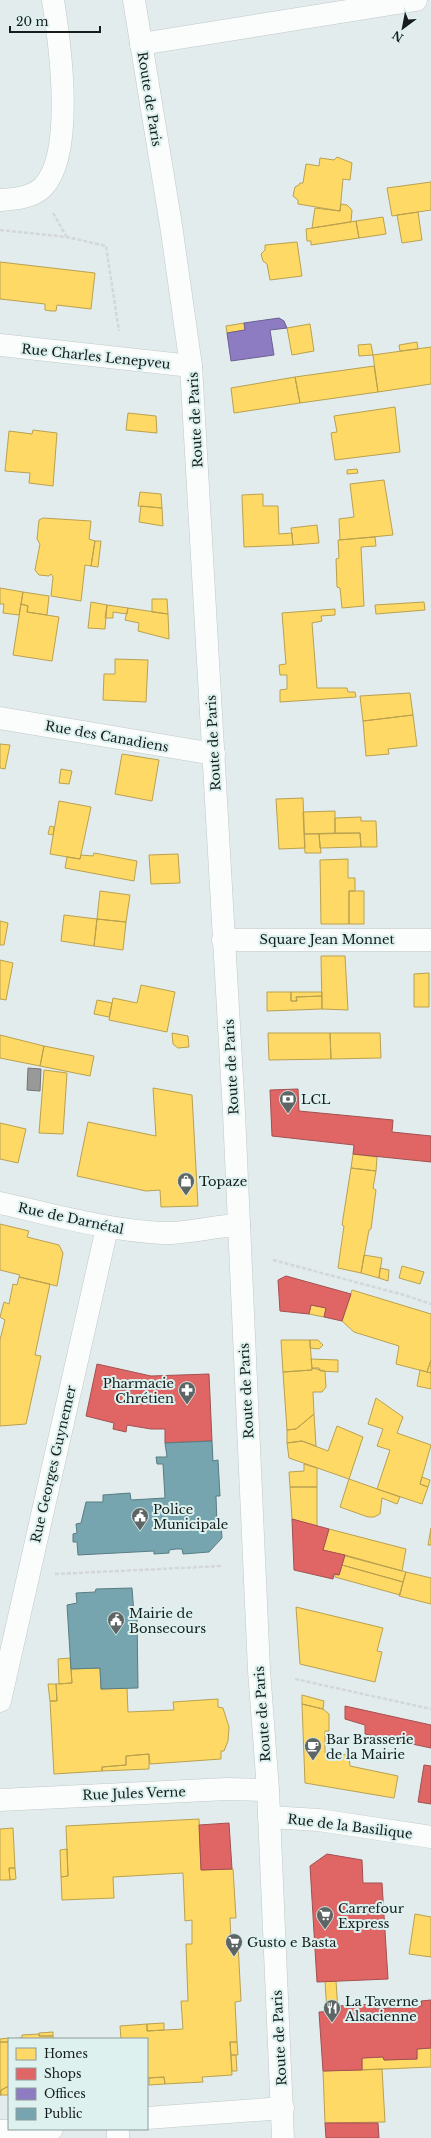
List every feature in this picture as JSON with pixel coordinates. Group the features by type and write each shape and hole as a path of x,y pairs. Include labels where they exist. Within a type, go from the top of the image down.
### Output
{"street":[{"path":"0,200 20,198 42,187 58,161 64,89 53,0"},
{"name":"Route de Paris","path":"134,0 171,225 192,366 214,754 259,1670 268,1790 283,2108 283,2138"},
{"path":"141,44 416,0"},
{"name":"Rue Charles Lenepveu","path":"0,345 192,366"},
{"name":"Rue des Canadiens","path":"0,718 214,754"},
{"name":"Square Jean Monnet","path":"223,940 431,940"},
{"name":"Rue de Darnétal","path":"0,1203 107,1228 164,1233 217,1226 238,1225"},
{"name":"Rue Georges Guynemer","path":"0,1701 107,1228"},
{"name":"Rue Jules Verne","path":"0,1800 227,1789 268,1790"},
{"name":"Rue de la Basilique","path":"269,1818 319,1820 431,1837"},
{"path":"148,2118 283,2108"}],"path":[{"path":"0,230 67,237 106,246 124,359"},
{"path":"273,1260 374,1286 431,1304"},
{"path":"52,1574 222,1566"},
{"path":"295,1680 431,1709"}],"building: Homes":[{"path":"337,157 352,163 350,180 343,179 340,211 298,204 298,200 293,196 295,187 300,183 303,183 306,164 319,166 320,158 334,160"},
{"path":"431,182 431,210 392,216 387,188"},
{"path":"341,204 347,205 352,210 351,222 312,228 315,208 340,211"},
{"path":"418,212 422,240 402,243 397,215"},
{"path":"383,217 386,234 359,238 356,221"},
{"path":"356,221 359,238 311,245 311,241 307,241 306,229"},
{"path":"297,242 302,276 270,280 267,264 263,261 261,254 265,250 265,245"},
{"path":"0,262 95,273 91,309 57,305 56,311 51,311 45,310 45,304 0,299"},
{"path":"244,323 245,330 227,333 226,326"},
{"path":"310,324 314,351 292,355 287,328"},
{"path":"417,342 418,349 400,351 399,345"},
{"path":"371,344 373,355 359,356 358,345"},
{"path":"431,347 431,384 378,392 373,355"},
{"path":"374,366 378,392 300,403 295,377"},
{"path":"295,377 300,403 234,413 231,388"},
{"path":"395,407 400,452 335,460 331,433 337,432 334,416"},
{"path":"128,413 156,416 157,433 126,430"},
{"path":"33,430 57,433 53,486 29,483 30,473 5,471 9,431 32,434"},
{"path":"357,469 358,473 347,474 347,470"},
{"path":"384,480 393,535 340,540 339,519 354,517 350,484"},
{"path":"140,492 161,494 162,508 138,506"},
{"path":"263,494 263,506 278,506 279,534 292,533 293,545 244,547 242,495"},
{"path":"141,506 162,508 163,526 139,522"},
{"path":"43,518 91,521 89,539 95,541 91,566 85,565 81,601 51,596 53,577 51,574 49,576 39,575 35,570 40,544 37,539 39,520"},
{"path":"317,525 319,543 293,545 291,528"},
{"path":"375,537 376,546 361,547 364,606 342,608 340,588 337,587 336,559 339,558 338,540"},
{"path":"95,541 101,541 98,567 91,566"},
{"path":"0,588 23,592 19,615 3,613 4,604 0,604"},
{"path":"23,592 49,596 47,615 27,612 28,606 21,604"},
{"path":"152,599 167,599 168,614 152,612"},
{"path":"91,602 107,605 105,629 88,628"},
{"path":"424,602 425,610 376,614 375,605"},
{"path":"21,604 28,606 27,612 59,617 52,661 13,655"},
{"path":"107,605 128,608 127,614 113,612 113,618 105,618"},
{"path":"128,608 168,614 169,639 138,631 139,623 125,620"},
{"path":"335,609 335,615 321,616 322,621 312,623 317,688 347,688 348,692 355,692 356,697 280,702 280,690 287,689 287,675 280,675 279,665 286,664 282,613"},
{"path":"115,659 148,660 146,702 103,700 104,674 115,674"},
{"path":"410,693 413,715 363,721 360,696"},
{"path":"413,715 417,746 388,749 389,754 366,756 363,721"},
{"path":"0,744 10,745 5,769 0,768"},
{"path":"122,754 159,760 152,801 115,794"},
{"path":"61,769 72,771 69,784 59,783"},
{"path":"303,798 305,848 279,849 276,799"},
{"path":"59,801 91,807 80,859 50,854"},
{"path":"335,811 335,833 304,834 303,812"},
{"path":"361,817 361,821 376,821 377,847 361,847 360,833 335,833 335,818"},
{"path":"50,826 54,827 53,835 48,834"},
{"path":"360,833 361,847 320,848 319,834"},
{"path":"304,834 319,834 321,853 305,853"},
{"path":"94,853 137,861 134,881 65,868 67,857 80,859 81,855 93,856"},
{"path":"178,854 180,883 151,884 149,855"},
{"path":"348,859 348,878 355,878 355,891 349,891 349,924 321,924 320,860"},
{"path":"100,891 130,895 126,922 97,919"},
{"path":"349,891 364,891 364,924 349,924"},
{"path":"64,915 97,919 94,946 61,941"},
{"path":"97,919 126,922 123,950 94,946"},
{"path":"0,921 8,923 4,945 0,945"},
{"path":"321,956 345,956 348,1010 322,1009"},
{"path":"0,960 13,963 6,1000 0,999"},
{"path":"429,973 429,1007 414,1007 414,974"},
{"path":"141,985 175,992 167,1032 109,1020 113,998 137,1003"},
{"path":"267,992 291,992 291,1001 297,1001 296,997 322,996 322,1009 267,1011"},
{"path":"291,992 322,992 322,996 296,997 297,1001 291,1001"},
{"path":"97,1000 112,1003 109,1017 94,1014"},
{"path":"172,1033 188,1036 189,1047 178,1048 173,1044"},
{"path":"268,1033 330,1033 331,1059 269,1060"},
{"path":"330,1033 380,1033 381,1058 331,1059"},
{"path":"0,1035 44,1046 40,1066 0,1058"},
{"path":"44,1046 94,1056 90,1076 40,1066"},
{"path":"44,1070 67,1073 63,1134 39,1133"},
{"path":"153,1088 192,1095 198,1206 161,1207 160,1190 146,1191 77,1176 88,1122 156,1136"},
{"path":"0,1123 26,1129 18,1163 0,1159"},
{"path":"353,1154 377,1157 376,1171 351,1168"},
{"path":"351,1168 376,1171 373,1188 376,1190 371,1229 369,1230 361,1273 338,1268 344,1226 342,1225"},
{"path":"0,1224 29,1231 27,1237 59,1245 63,1253 57,1286 19,1277 20,1275 0,1270"},
{"path":"364,1255 382,1258 379,1278 361,1273"},
{"path":"402,1266 424,1272 420,1284 399,1278"},
{"path":"380,1268 389,1270 388,1281 379,1278"},
{"path":"19,1277 50,1284 35,1355 41,1356 26,1424 0,1426 0,1340 5,1320 0,1317 4,1302 9,1304 13,1284 17,1285"},
{"path":"352,1290 431,1314 431,1360 427,1372 396,1364 399,1346 354,1332 342,1321"},
{"path":"311,1305 326,1308 324,1317 309,1314"},
{"path":"281,1340 310,1340 312,1370 283,1372"},
{"path":"310,1340 318,1340 323,1345 319,1349 310,1348"},
{"path":"311,1359 338,1360 338,1372 320,1371 319,1368 312,1368"},
{"path":"431,1360 431,1373 427,1372"},
{"path":"312,1368 325,1371 326,1387 322,1392 313,1392 314,1414 296,1429 287,1430 283,1372 312,1370"},
{"path":"420,1370 431,1373 431,1389 417,1386"},
{"path":"376,1398 403,1417 397,1433 431,1445 420,1484 428,1487 422,1504 377,1489 390,1450 377,1446 383,1429 368,1424"},
{"path":"314,1414 316,1446 302,1441 287,1443 287,1430 296,1429"},
{"path":"337,1426 363,1437 349,1479 289,1458 287,1443 302,1441 328,1451"},
{"path":"304,1464 317,1468 317,1487 290,1487 289,1472 304,1471"},
{"path":"422,1477 430,1480 428,1487 420,1484"},
{"path":"349,1479 400,1497 397,1504 382,1498 380,1514 374,1517 368,1517 340,1507"},
{"path":"290,1487 317,1487 317,1526 292,1519"},
{"path":"431,1528 431,1545 428,1545"},
{"path":"329,1529 406,1549 402,1571 323,1550"},
{"path":"345,1555 406,1572 403,1582 342,1565"},
{"path":"342,1565 403,1582 400,1595 335,1577 335,1574 339,1575"},
{"path":"406,1572 431,1578 431,1604 399,1596"},
{"path":"296,1607 383,1628 377,1651 382,1652 375,1682 300,1664"},
{"path":"70,1658 72,1683 59,1684 58,1659"},
{"path":"100,1668 101,1689 127,1688 128,1712 174,1710 173,1702 218,1699 218,1707 223,1708 229,1727 228,1741 224,1751 221,1751 221,1759 150,1764 149,1754 126,1756 126,1765 102,1767 102,1771 54,1774 50,1701 57,1701 56,1684 72,1683 71,1669"},
{"path":"48,1684 56,1684 57,1701 50,1701"},
{"path":"302,1695 324,1701 323,1709 302,1704"},
{"path":"302,1704 323,1709 329,1714 329,1731 325,1731 325,1753 349,1755 350,1766 398,1776 394,1798 305,1783"},
{"path":"149,1754 149,1769 102,1771 102,1767 126,1765 126,1756"},
{"path":"199,1819 201,1870 233,1869 236,1918 230,1918 231,1943 238,1943 241,2001 235,2002 237,2042 230,2042 232,2075 202,2077 203,2082 165,2084 164,2077 148,2078 148,2038 121,2038 120,2026 147,2024 147,2031 183,2029 181,2001 188,2001 186,1944 192,1944 192,1920 185,1921 183,1873 113,1877 114,1898 62,1900 61,1877 68,1876 66,1826"},
{"path":"13,1828 15,1868 9,1868 10,1880 0,1880 0,1829"},
{"path":"67,1849 68,1876 61,1877 60,1850"},
{"path":"9,1868 15,1868 16,1879 10,1880"},
{"path":"415,1914 431,1917 431,1957 409,1954"},
{"path":"325,1981 336,1981 338,2011 327,2012"},
{"path":"164,2023 164,2030 147,2031 147,2024"},
{"path":"53,2032 53,2036 39,2036 39,2033"},
{"path":"39,2034 39,2036 53,2036 53,2038 22,2038 22,2035"},
{"path":"8,2038 8,2042 0,2042 0,2039"},
{"path":"0,2042 8,2042 8,2086 1,2090 0,2096"},
{"path":"230,2042 237,2042 238,2055 231,2055"},
{"path":"431,2048 431,2067 362,2070 362,2058 383,2057 384,2060 417,2059 417,2049"},
{"path":"231,2055 236,2055 237,2071 232,2071"},
{"path":"382,2069 385,2122 325,2123 323,2071"},
{"path":"164,2077 165,2084 149,2085 149,2078"},
{"path":"8,2086 8,2095 1,2095 1,2090"}],"building: Shops":[{"path":"298,1089 299,1111 393,1120 392,1132 431,1136 431,1162 353,1154 354,1145 272,1136 270,1090"},
{"path":"286,1276 351,1294 342,1321 324,1317 326,1308 311,1305 309,1314 280,1311 278,1280"},
{"path":"97,1364 151,1376 209,1374 212,1441 165,1443 165,1429 151,1429 127,1425 126,1432 113,1429 114,1423 86,1416"},
{"path":"292,1519 329,1529 323,1550 345,1555 339,1575 334,1574 333,1579 294,1570"},
{"path":"345,1706 431,1725 431,1748 365,1734 365,1725 345,1719"},
{"path":"424,1765 431,1766 431,1804 418,1802"},
{"path":"229,1823 232,1869 201,1870 199,1825"},
{"path":"327,1854 362,1860 363,1883 382,1883 388,1979 317,1982 310,1866"},
{"path":"431,2000 431,2048 417,2049 417,2059 384,2060 383,2057 362,2058 362,2070 323,2071 319,2012 338,2011 337,2006 375,2004 375,2009 422,2006 421,2001"},
{"path":"325,2123 378,2123 379,2138 326,2138"}],"building: Offices":[{"path":"279,318 284,321 287,328 270,330 274,355 231,361 227,333 245,330 244,323"}],"building: Public":[{"path":"212,1441 213,1461 218,1460 220,1496 216,1496 217,1523 221,1523 222,1538 209,1552 183,1554 182,1549 176,1549 169,1550 169,1553 154,1554 154,1551 78,1555 77,1542 73,1542 73,1534 77,1533 76,1524 81,1523 86,1502 103,1502 103,1495 130,1493 131,1500 165,1498 163,1464 157,1464 156,1457 167,1457 165,1443"},
{"path":"132,1588 134,1614 137,1615 138,1688 101,1689 100,1668 71,1669 67,1605 77,1603 76,1593 95,1592 96,1589"}],"building: Industry":[{"path":"28,1068 41,1069 40,1091 27,1090"}],"place":[{"name":"LCL","path":"288,1114"},
{"name":"Topaze","path":"186,1196"},
{"name":"Pharmacie Chrétien","path":"187,1405"},
{"name":"Police Municipale","path":"140,1531"},
{"name":"Mairie de Bonsecours","path":"116,1635"},
{"name":"Bar Brasserie de la Mairie","path":"313,1761"},
{"name":"Carrefour Express","path":"325,1930"},
{"name":"Gusto e Basta","path":"234,1957"},
{"name":"La Taverne Alsacienne","path":"332,2023"}]}
